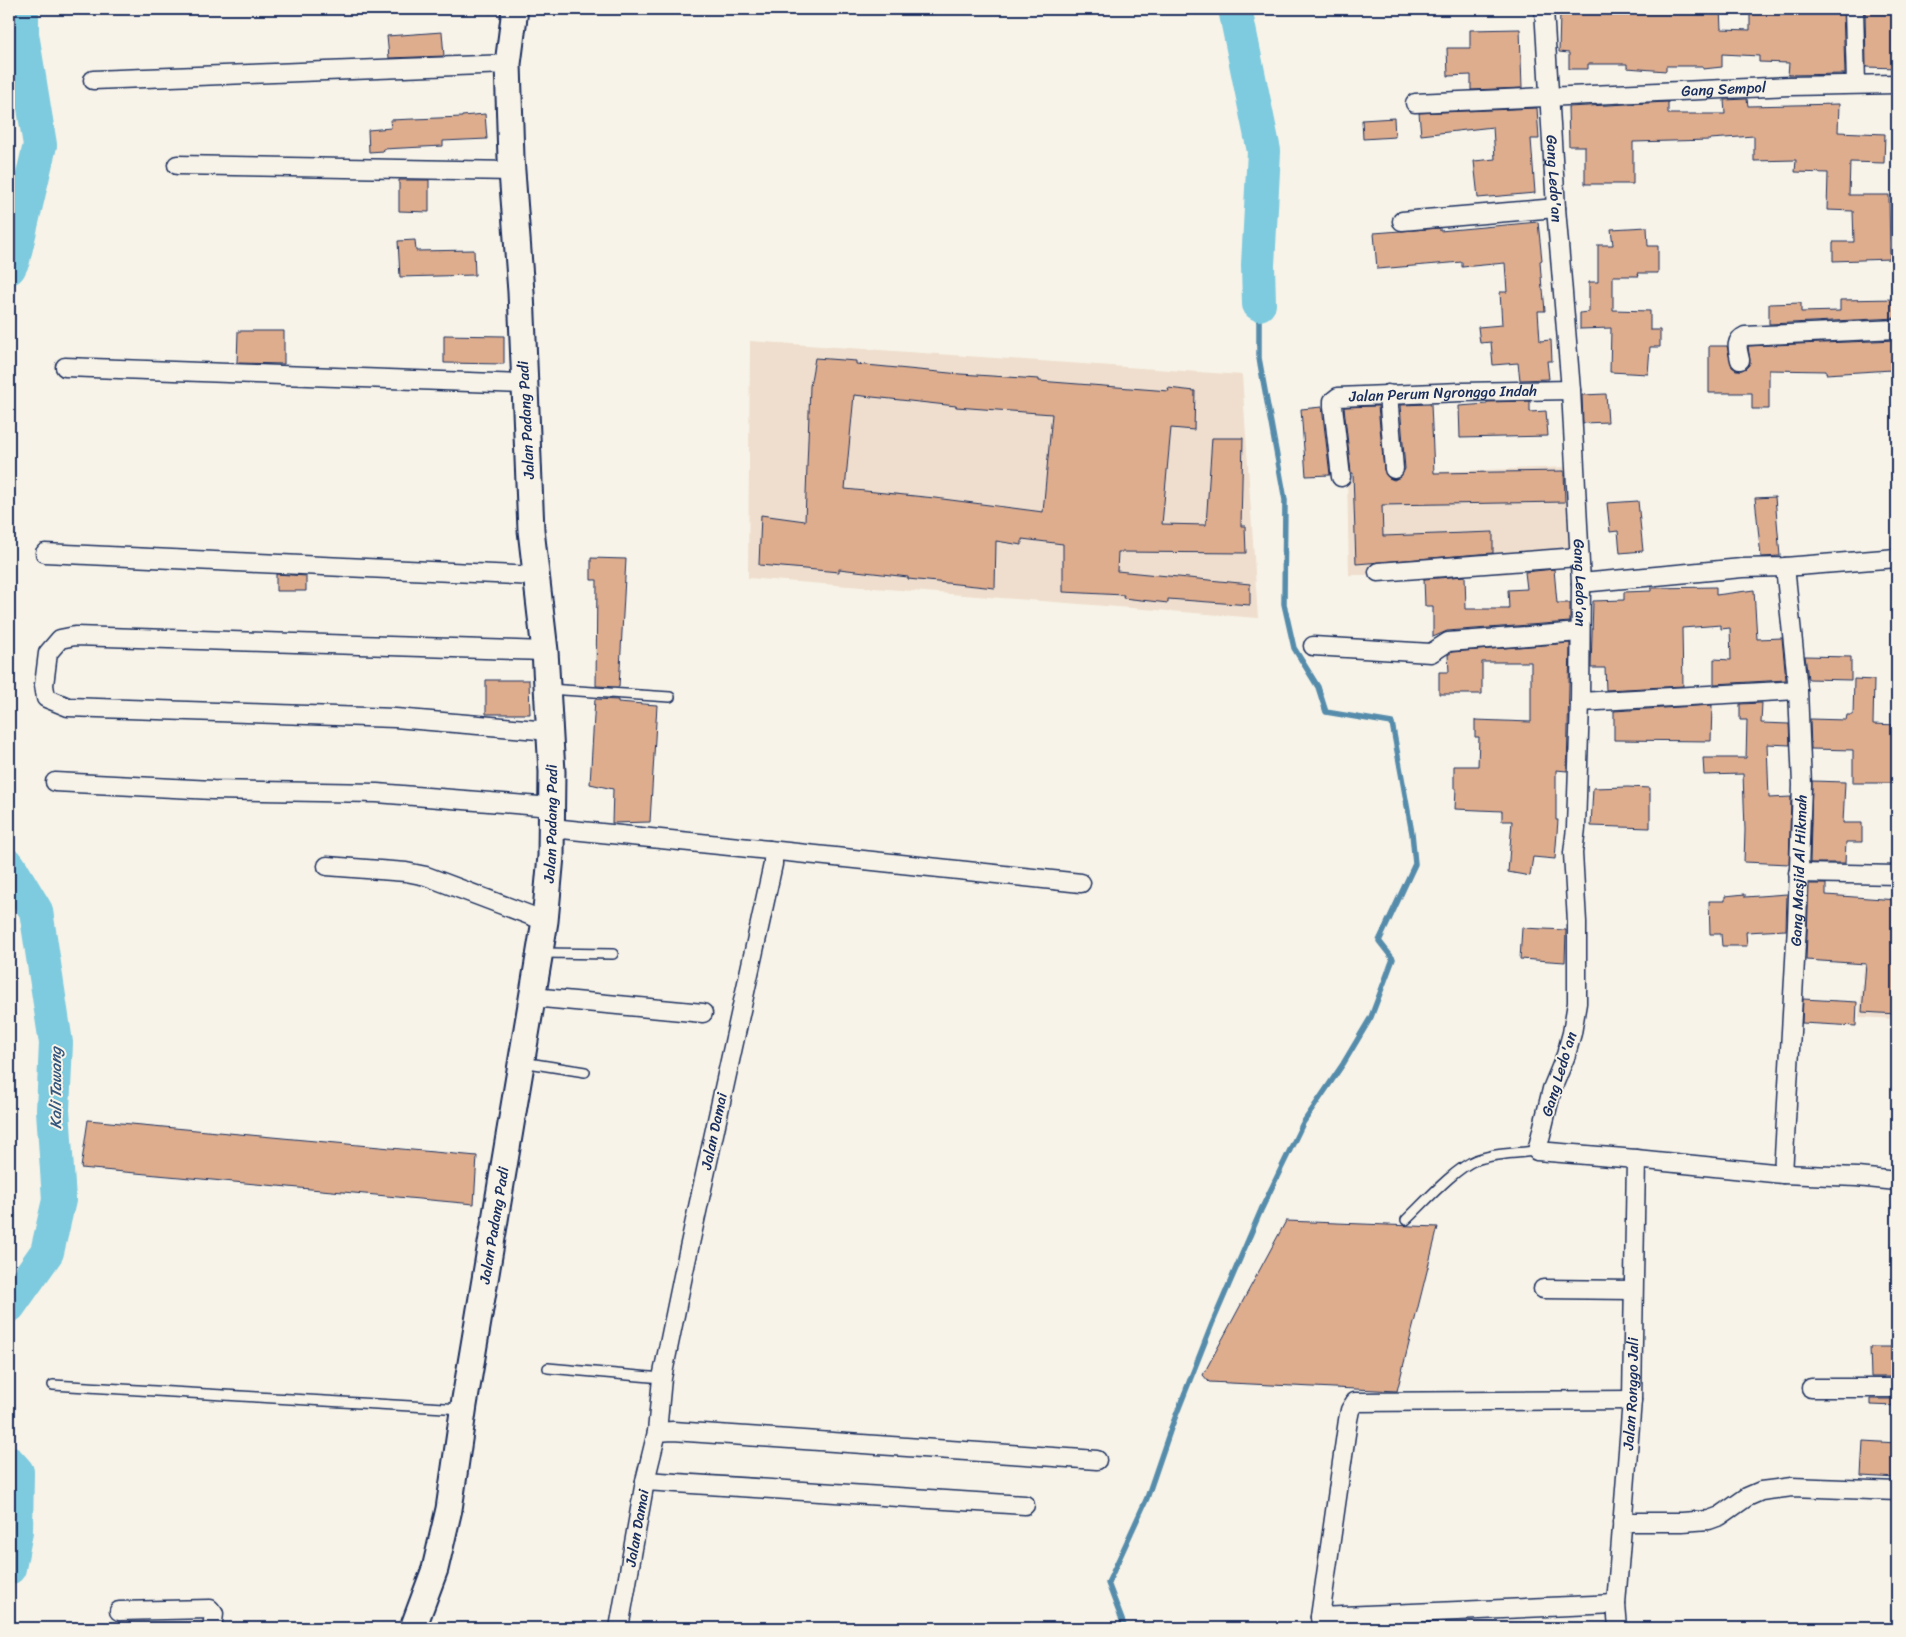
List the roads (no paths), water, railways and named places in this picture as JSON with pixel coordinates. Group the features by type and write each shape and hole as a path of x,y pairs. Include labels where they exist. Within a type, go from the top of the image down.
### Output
{"main road":[{"name":"Jalan Padang Padi","path":"413,1628 435,1569 444,1536 545,921 552,818 548,689 531,530 521,292 512,171 508,64 515,9"}],"street":[{"name":"Gang Ledo'an","path":"1537,1151 1552,1089 1566,1055 1577,1003 1577,922 1573,853 1576,828 1580,702 1581,583 1578,557 1571,390 1556,208 1544,9"},
{"path":"1854,9 1856,84"},
{"path":"93,80 508,64"},
{"name":"Gang Sempol","path":"1415,103 1856,84 1897,84"},
{"path":"177,165 512,171"},
{"path":"1402,221 1556,208"},
{"path":"1740,360 1736,345 1745,336 1897,329"},
{"path":"65,367 524,384"},
{"name":"Jalan Perum Ngronggo Indah","path":"1341,477 1333,401 1338,397 1571,390"},
{"path":"1388,394 1394,469"},
{"path":"45,553 536,576"},
{"path":"1378,572 1578,557"},
{"path":"1581,583 1742,568 1785,567 1897,558"},
{"name":"Gang Masjid Al Hikmah","path":"1783,1174 1802,785 1798,690 1785,567"},
{"path":"1313,646 1431,654 1448,642 1580,632"},
{"path":"545,651 75,636 60,639 48,653 44,685 46,698 68,707 395,718 550,731"},
{"path":"1580,702 1798,690"},
{"path":"55,782 212,790 377,793 769,850 1082,883"},
{"name":"Jalan Damai","path":"619,1628 645,1481 657,1432 662,1378 773,864 773,856 769,850"},
{"path":"327,866 406,872 426,876 545,921"},
{"path":"1798,873 1897,875"},
{"path":"532,997 702,1013"},
{"path":"1537,1151 1783,1174 1858,1177 1897,1181"},
{"name":"Jalan Ronggo Jali","path":"1618,1628 1616,1604 1632,1400 1636,1159"},
{"path":"1543,1289 1633,1290"},
{"path":"1811,1388 1897,1388"},
{"path":"1616,1604 1321,1622 1348,1420 1350,1410 1355,1402 1632,1400"},
{"path":"657,1432 673,1431 1097,1460"},
{"path":"645,1481 1025,1506"},
{"path":"1622,1522 1709,1520 1720,1516 1741,1501 1760,1491 1792,1487 1897,1491"},
{"path":"119,1611 210,1609 214,1614 212,1628"}],"lane":[{"path":"548,689 670,697"},
{"path":"540,953 613,954"},
{"path":"522,1062 585,1072"},
{"path":"1406,1220 1449,1178 1474,1161 1494,1155 1537,1151"},
{"path":"548,1368 662,1378"},
{"path":"53,1385 464,1409"}],"waterway":[{"name":"Kali Tawang","path":"9,268 13,260 40,145 22,34 22,9"},
{"path":"1235,9 1264,151 1258,265 1259,304"},
{"path":"1125,1628 1108,1583 1147,1498 1171,1428 1212,1324 1261,1210 1303,1123 1343,1064 1371,1017 1393,959 1379,941 1415,864 1412,833 1392,723 1326,712 1318,687 1294,648 1284,604 1285,500 1259,358 1259,304"},
{"name":"Kali Tawang","path":"9,866 36,911 56,1043 53,1110 59,1200 47,1252 9,1306"},
{"name":"Kali Tawang","path":"9,1463 17,1472 16,1531 9,1568"}]}
